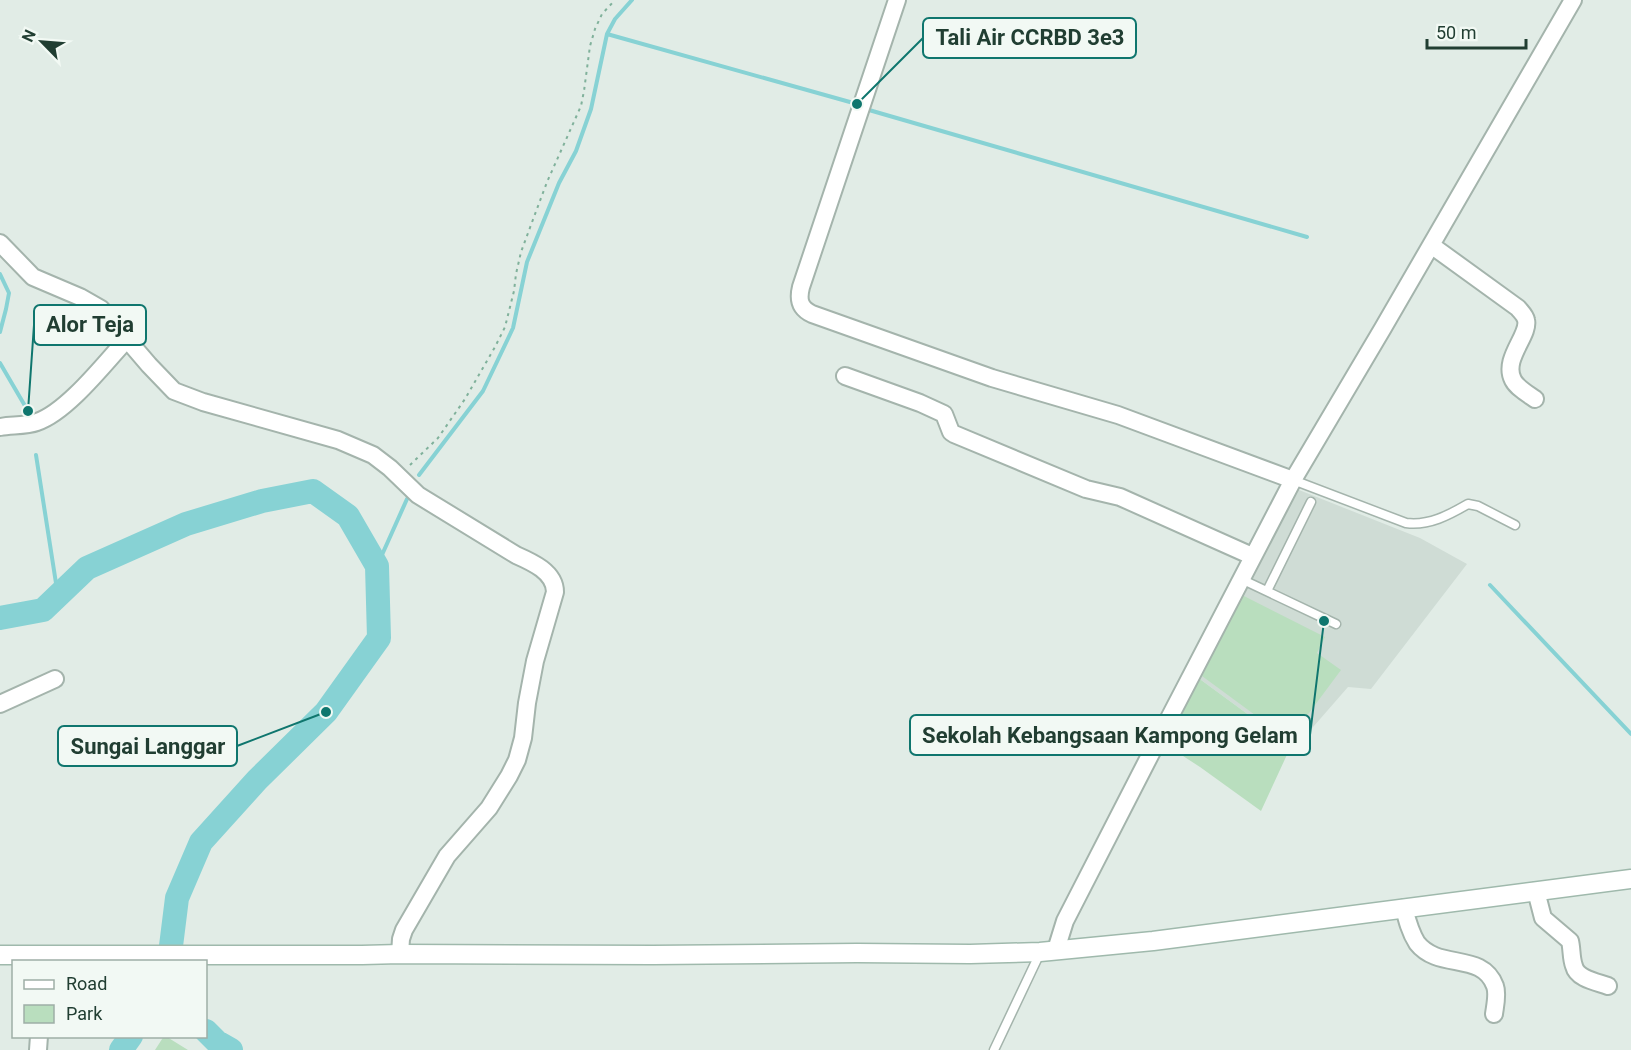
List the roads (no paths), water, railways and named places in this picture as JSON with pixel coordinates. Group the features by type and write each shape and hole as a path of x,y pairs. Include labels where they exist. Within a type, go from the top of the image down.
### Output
{"main road":[{"path":"0,955 44,958 132,954 362,956 857,952 970,954 1048,951 1153,941 1631,879"}],"street":[{"path":"897,0 801,286 799,296 802,307 812,314 992,378 1118,415 1293,480"},
{"path":"1048,951 1293,480 1573,0"},
{"path":"0,243 33,277 80,297 101,309 174,391 203,402 353,445 383,461 418,495 516,555 530,561 555,584 555,592 535,662 523,738 517,760 489,808 447,856 404,930 400,954"},
{"path":"1431,245 1524,314 1526,326 1512,357 1511,375 1514,382 1535,399"},
{"path":"0,428 35,423 49,417 70,401 127,339"},
{"path":"845,376 944,414 954,434 1086,489 1125,499 1252,556"},
{"path":"0,704 55,680"},
{"path":"1536,891 1543,918 1570,941 1577,973 1608,986"},
{"path":"1404,908 1407,923 1418,944 1425,950 1442,959 1476,965 1488,975 1496,987 1494,1014"}],"lane":[{"path":"1293,480 1406,523 1430,521 1472,504 1515,525"},
{"path":"1267,591 1311,502"},
{"path":"1241,579 1336,624"},
{"path":"994,1050 1048,951"}],"waterway":[{"path":"419,475 483,391 513,328 527,262 559,183 576,151 591,109 607,34 615,19 632,0"},
{"path":"607,34 857,104"},
{"path":"869,110 1307,237"},
{"path":"0,274 9,293 0,332"},
{"path":"0,363 28,411"},
{"path":"36,455 58,596"},
{"path":"0,618 43,610 87,568 186,524 262,501 313,491 348,516 377,566 379,638 326,712 257,780 201,842 177,898 169,960"},
{"path":"377,566 407,499"},
{"path":"1490,585 1631,734"},
{"path":"207,1032 217,1042 231,1050"},
{"path":"121,1050 130,1038"}],"place":[{"name":"Tali Air CCRBD 3e3","path":"857,104"},
{"name":"Alor Teja","path":"28,411"},
{"name":"Sekolah Kebangsaan Kampong Gelam","path":"1324,621"},
{"name":"Sungai Langgar","path":"326,712"}]}
